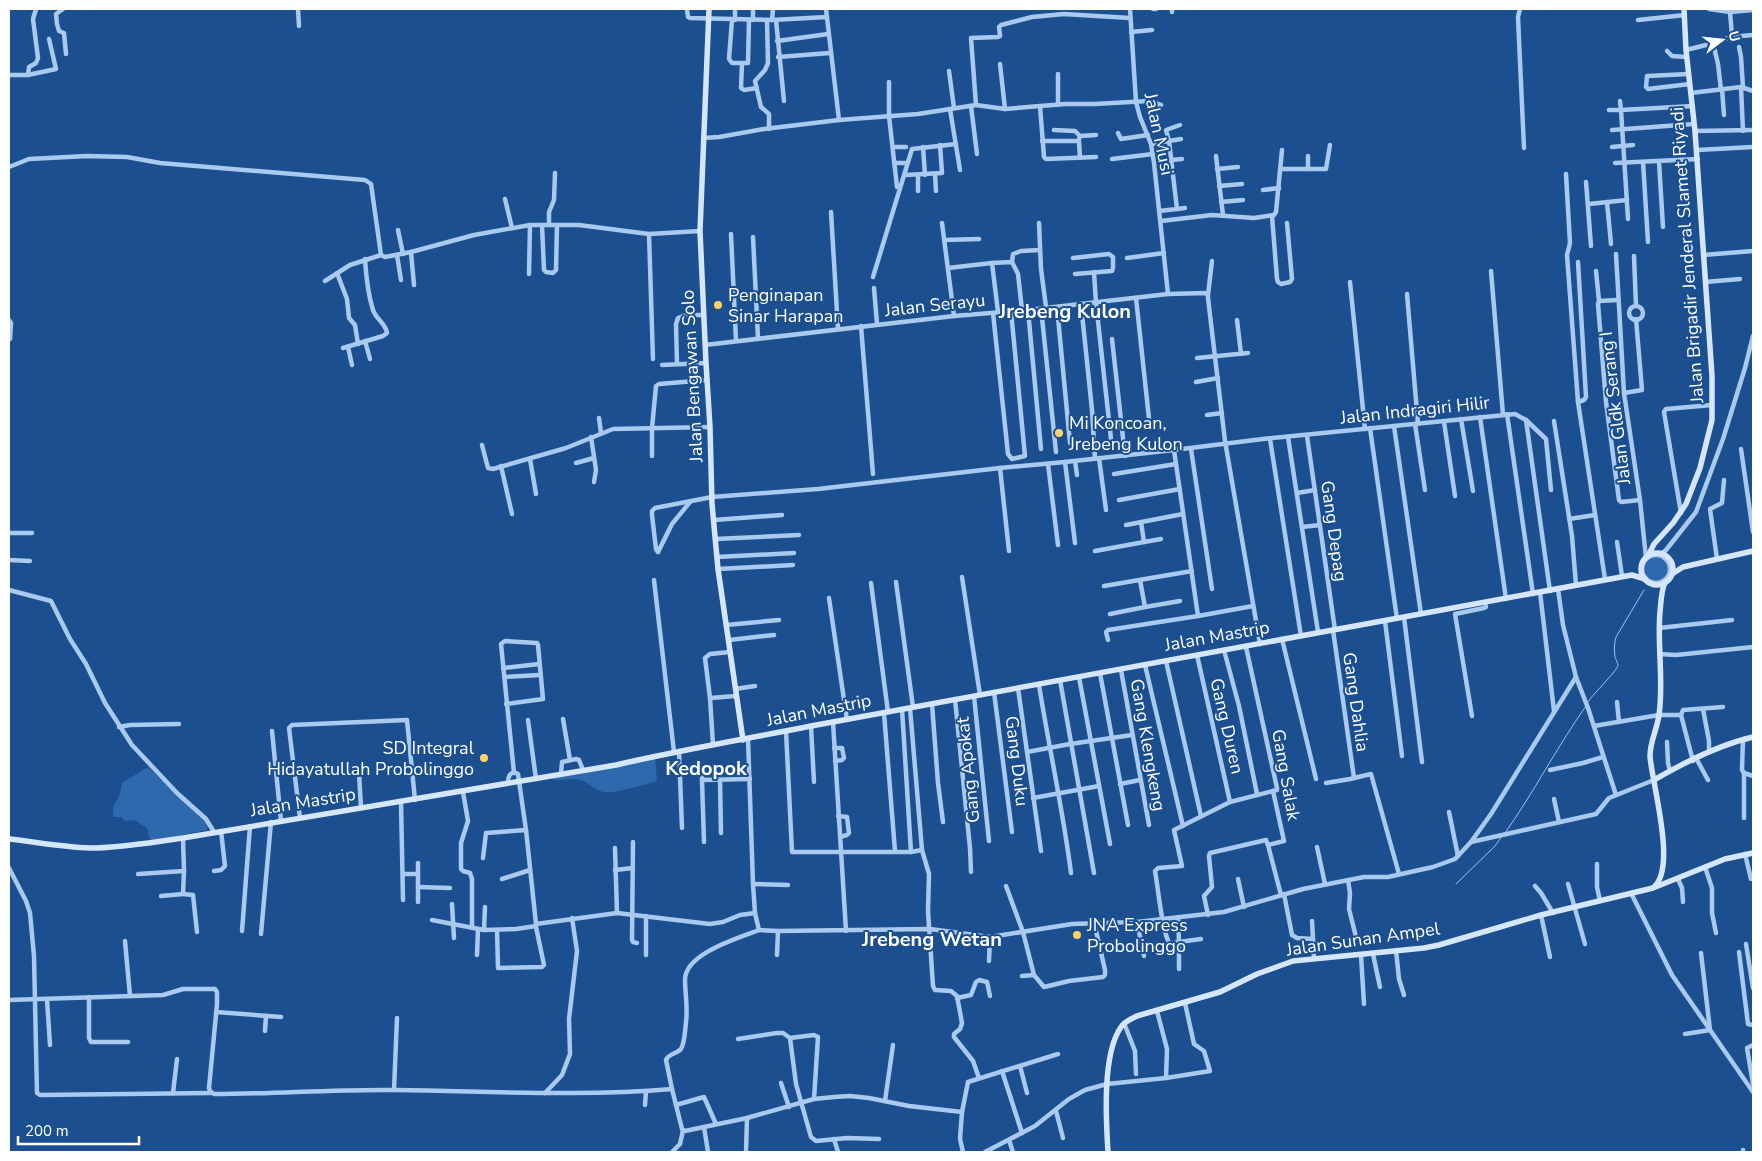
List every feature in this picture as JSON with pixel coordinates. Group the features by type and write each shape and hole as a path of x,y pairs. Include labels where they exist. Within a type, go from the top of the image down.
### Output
{"main road":[{"name":"Jalan Bengawan Solo","path":"709,9 700,232 712,497 718,569 736,692 746,740"},
{"name":"Jalan Brigadir Jenderal Slamet Riyadi","path":"1641,566 1654,544 1681,513 1700,468 1710,432 1712,376 1698,160 1686,50 1685,10"},
{"path":"1654,544 1658,554"},
{"path":"1652,888 1659,880 1663,856 1662,834 1650,756 1659,715 1659,628 1665,582 1670,575 1683,567 1753,551"},
{"path":"1647,557 1658,554 1665,556 1671,564 1683,567"},
{"path":"1670,575 1671,564"},
{"path":"1641,566 1632,574 1656,585 1662,596"},
{"path":"1641,566 1644,579"},
{"name":"Jalan Mastrip","path":"9,839 74,847 108,847 184,838 616,765 677,751 746,740 810,726 1246,647 1318,632 1421,614 1456,611 1485,602 1632,574"},
{"path":"1656,585 1665,582"},
{"path":"1654,780 1709,752 1753,737"},
{"name":"Jalan Sunan Ampel","path":"1124,1023 1137,1016 1220,992 1280,965 1294,961 1314,949 1361,955 1439,945 1541,915 1652,888 1725,859 1753,853"},
{"path":"1661,874 1664,880 1670,882"},
{"path":"1108,1152 1106,1084 1116,1037 1124,1023"}],"street":[{"path":"28,75 29,67 36,63 38,58 33,19 36,9"},
{"path":"63,9 56,14 56,20 59,31 64,33 66,54"},
{"path":"298,9 299,26"},
{"path":"687,9 687,15 690,18 772,20 827,17"},
{"path":"735,9 730,62 742,64 748,63 751,20 754,9"},
{"path":"769,128 769,114 761,107 756,78 765,70 768,63 773,9"},
{"path":"826,9 839,120"},
{"path":"1086,9 1086,15"},
{"name":"Jalan Musi","path":"1130,9 1136,102 1151,144 1168,294"},
{"path":"1520,9 1518,32 1524,148"},
{"path":"1709,9 1753,10"},
{"path":"1638,20 1685,10"},
{"path":"1732,36 1733,11"},
{"path":"977,154 971,38 998,37 1000,36 1000,25 1026,18 1064,14 1130,18"},
{"path":"772,20 777,41 784,101"},
{"path":"1131,32 1152,30"},
{"path":"777,41 828,34"},
{"path":"1686,50 1732,36 1753,35"},
{"path":"9,75 28,75 56,69 49,39"},
{"path":"1713,43 1722,90 1724,115"},
{"path":"1739,47 1741,57 1743,131"},
{"path":"1667,51 1672,56 1687,57"},
{"path":"778,57 830,53"},
{"path":"768,63 779,63"},
{"path":"742,64 741,88 744,90 757,88"},
{"path":"1000,64 1005,109"},
{"path":"949,71 960,170"},
{"path":"1058,74 1058,105"},
{"path":"1689,74 1647,76 1646,87 1648,89 1690,84"},
{"path":"889,82 889,116 897,187"},
{"path":"1691,93 1742,87 1753,91"},
{"path":"703,138 839,120 918,114 974,105 1005,109 1148,101 1161,105"},
{"path":"1620,102 1628,219"},
{"path":"1040,106 1043,154 1046,159 1096,157"},
{"path":"1609,110 1693,106"},
{"path":"1177,209 1167,129 1180,125"},
{"path":"1612,130 1695,127 1743,131 1753,130"},
{"path":"1054,130 1075,131 1080,138 1080,158"},
{"path":"1118,133 1121,139 1148,135"},
{"path":"1042,141 1096,135"},
{"path":"1151,144 1181,139"},
{"path":"873,277 912,149 956,144"},
{"path":"905,175 925,175 942,172 940,145"},
{"path":"1280,169 1328,168 1330,145"},
{"path":"1612,147 1633,145"},
{"path":"892,147 906,147"},
{"path":"923,147 925,175"},
{"path":"1697,150 1753,147"},
{"path":"1161,221 1212,215 1254,218 1272,216 1276,212 1282,150"},
{"path":"1112,158 1152,154"},
{"path":"9,167 29,159 87,156 127,157 160,163 365,180 369,182 371,187 381,255"},
{"path":"1216,156 1223,215"},
{"path":"1308,156 1308,169"},
{"path":"1172,160 1182,159"},
{"path":"1614,163 1698,160"},
{"path":"1643,162 1648,242"},
{"path":"1658,162 1663,227"},
{"path":"894,163 906,163"},
{"path":"1217,169 1238,167"},
{"path":"549,225 549,212 554,200 555,173"},
{"path":"935,174 936,190"},
{"path":"1566,174 1570,243 1567,254 1570,314 1579,404 1605,579"},
{"path":"918,175 918,190"},
{"path":"1586,182 1591,246"},
{"path":"1219,186 1242,184"},
{"path":"1263,190 1279,188"},
{"path":"505,199 512,228"},
{"path":"1221,202 1243,200"},
{"path":"1589,204 1626,200"},
{"path":"1607,202 1611,244"},
{"path":"1160,212 1185,208"},
{"path":"831,212 838,329"},
{"path":"1272,216 1277,279 1281,284 1290,282 1292,278 1287,223"},
{"path":"942,223 954,316"},
{"path":"1039,223 1056,452"},
{"path":"325,281 350,264 365,259 381,255 385,257 397,256 462,238 530,225 579,225 649,234 700,232"},
{"path":"529,274 530,225"},
{"path":"542,225 544,270 553,273 556,270 556,225"},
{"path":"398,230 403,254"},
{"path":"649,234 653,359"},
{"path":"731,234 736,341"},
{"path":"753,238 758,338"},
{"path":"944,240 979,238"},
{"path":"1022,310 1018,274 1012,262 1013,254 1040,250"},
{"path":"1703,255 1753,251"},
{"path":"411,252 414,285"},
{"path":"1127,258 1164,253"},
{"name":"Jalan Gldk Serang I","path":"1616,254 1624,393 1647,557"},
{"path":"1072,258 1112,255 1112,271 1075,274"},
{"path":"397,256 401,280"},
{"path":"1634,256 1636,306"},
{"path":"352,365 345,347 383,336 387,331 373,310 368,289 365,259"},
{"path":"1212,260 1208,295 1222,413 1260,644"},
{"path":"948,268 1012,262"},
{"path":"1578,262 1586,398 1579,404"},
{"path":"992,263 1008,454 1012,459 1025,456 1011,311"},
{"path":"1491,271 1503,413 1533,594"},
{"path":"1596,271 1606,403 1619,500 1621,502 1640,500"},
{"path":"1094,272 1112,448"},
{"path":"337,273 347,299 349,318 355,325 358,344"},
{"path":"1705,282 1740,279"},
{"path":"1350,282 1366,427 1397,619"},
{"path":"874,288 877,324"},
{"name":"Jalan Serayu","path":"705,344 1168,294 1202,293 1208,295"},
{"path":"1407,294 1417,422 1425,490"},
{"path":"1136,298 1150,428"},
{"path":"1599,301 1618,300"},
{"path":"1081,304 1096,457 1106,510"},
{"path":"1057,306 1070,443"},
{"path":"1636,306 1641,307 1644,313 1643,316 1636,319 1630,317 1628,312 1632,307 1636,306"},
{"path":"1028,310 1041,449"},
{"path":"1570,314 1581,313"},
{"path":"677,364 676,324 678,318 686,314 704,315"},
{"path":"1624,393 1642,390 1636,319"},
{"path":"9,320 11,323 10,339"},
{"path":"1237,320 1240,354"},
{"path":"861,326 873,474"},
{"path":"1658,554 1666,550 1696,512 1723,439 1753,336"},
{"path":"1112,339 1124,453"},
{"path":"365,341 370,358"},
{"path":"1197,358 1248,353"},
{"path":"662,365 706,363"},
{"path":"1196,382 1218,378"},
{"path":"652,456 652,428 657,385 707,380"},
{"path":"1681,513 1664,412 1666,409 1712,405"},
{"path":"1207,415 1222,413"},
{"name":"Jalan Indragiri Hilir","path":"690,502 672,524 658,552 656,551 653,509 712,497 816,489 1075,461 1124,453 1174,450 1226,441 1307,436 1366,427 1394,426 1417,422 1444,422 1503,413 1519,416 1526,420 1546,439 1551,490"},
{"path":"1480,417 1506,599"},
{"path":"599,418 601,433"},
{"path":"1461,420 1473,491"},
{"path":"1526,420 1550,591"},
{"path":"1554,421 1569,519 1576,585"},
{"path":"1444,422 1455,496"},
{"path":"1394,426 1421,614"},
{"path":"482,446 489,469 566,448 613,429 710,427"},
{"name":"Gang Depag","path":"1307,436 1334,630"},
{"path":"591,437 596,473 594,482"},
{"path":"1288,437 1318,632"},
{"path":"1270,438 1301,636"},
{"path":"1191,448 1212,589"},
{"path":"1741,449 1753,532"},
{"path":"1174,450 1198,616"},
{"path":"576,462 594,458"},
{"path":"530,459 536,494"},
{"path":"1075,461 1077,475"},
{"path":"1065,462 1075,544"},
{"path":"1048,464 1058,545"},
{"path":"1114,474 1176,464"},
{"path":"501,466 512,514"},
{"path":"1000,468 1009,551"},
{"path":"1717,559 1710,509 1722,503 1724,480"},
{"path":"1119,500 1180,489"},
{"path":"1297,493 1315,490"},
{"path":"1126,525 1183,514"},
{"path":"714,520 782,515"},
{"path":"1569,519 1595,515"},
{"path":"1141,522 1144,542"},
{"path":"1302,527 1320,525"},
{"path":"9,533 32,533"},
{"path":"716,539 799,535"},
{"path":"1095,551 1161,539"},
{"path":"1617,542 1622,576"},
{"path":"717,557 794,553"},
{"path":"1662,556 1670,566 1670,575 1662,582 1652,583 1643,573 1644,564 1649,557 1662,556"},
{"path":"9,560 30,560"},
{"path":"718,569 793,565"},
{"path":"1104,586 1192,571"},
{"name":"Gang Apokat","path":"962,577 977,696 990,841"},
{"path":"654,580 677,751 682,828"},
{"path":"1140,580 1145,607"},
{"path":"896,582 912,707 922,850 929,874 928,912 934,989 951,990 957,998 962,1023 954,1037 973,1060 980,1078"},
{"path":"871,583 886,712 895,851"},
{"path":"1558,589 1562,625 1576,677 1616,795"},
{"path":"9,590 51,601 119,727 145,760 177,793 201,813 218,832 225,866 221,870 214,871"},
{"path":"1540,592 1554,711"},
{"path":"829,598 847,720"},
{"path":"1110,614 1180,601"},
{"path":"1108,640 1106,632 1108,630 1253,606"},
{"path":"1456,611 1472,716"},
{"path":"1404,618 1422,762"},
{"path":"726,625 779,620"},
{"path":"1659,628 1732,620"},
{"path":"1385,621 1402,756"},
{"name":"Gang Dahlia","path":"1334,630 1354,778"},
{"path":"728,640 774,635"},
{"path":"1282,640 1316,778"},
{"path":"497,930 498,968 542,967 544,965 536,925 518,774 514,773 506,704 501,644 505,641 538,644 542,699 506,704"},
{"name":"Gang Salak","path":"1246,647 1277,788 1277,790 1273,791 1284,841 1268,845"},
{"path":"1659,654 1676,655 1753,647"},
{"path":"1224,650 1239,706 1257,794"},
{"path":"713,745 705,658 710,654 730,652"},
{"name":"Gang Duren","path":"1197,655 1230,802"},
{"path":"1166,661 1201,816"},
{"path":"503,668 539,664"},
{"path":"1145,665 1183,826"},
{"name":"Gang Klengkeng","path":"1121,670 1149,825"},
{"path":"1100,673 1128,825"},
{"path":"504,677 540,675"},
{"path":"1079,677 1110,844"},
{"path":"672,1152 680,1144 683,1130 666,1060 668,1056 679,1050 682,1045 687,1014 685,980 688,968 693,962 720,945 758,927 778,931 930,929 990,937 1094,922 1137,922 1208,914 1232,911 1282,894 1325,884 1364,877 1388,876 1450,862 1477,840 1576,677"},
{"path":"1060,680 1094,873"},
{"path":"1039,684 1049,748 1059,793 1071,873"},
{"path":"710,698 755,686"},
{"path":"1018,688 1041,851"},
{"name":"Gang Duku","path":"994,692 1012,832"},
{"path":"955,700 971,872"},
{"path":"1617,702 1619,722"},
{"path":"932,704 938,783 944,822"},
{"path":"1708,780 1694,759 1681,715 1682,710 1723,707"},
{"path":"902,709 911,852"},
{"path":"1703,709 1709,741 1709,752"},
{"path":"1594,726 1659,715 1681,715"},
{"path":"563,719 570,760"},
{"path":"300,818 290,726 407,720 416,800"},
{"path":"528,720 536,779"},
{"path":"833,722 846,931"},
{"path":"119,727 179,724"},
{"path":"810,726 814,782"},
{"path":"272,731 281,821"},
{"path":"786,731 792,852 911,852 922,850"},
{"path":"1027,752 1132,735"},
{"path":"1743,739 1741,763 1744,773 1744,818"},
{"path":"746,740 750,779 753,884 758,927"},
{"path":"1667,742 1670,771"},
{"path":"834,748 842,748 844,758 835,761"},
{"path":"1550,770 1583,764 1603,757"},
{"path":"561,774 562,762 570,760 579,760 583,770"},
{"path":"702,771 704,842"},
{"path":"359,773 361,808"},
{"path":"508,783 508,777 514,773"},
{"path":"1744,773 1753,776"},
{"path":"1326,783 1371,775 1399,874"},
{"path":"702,780 750,779"},
{"path":"720,780 721,833"},
{"path":"1120,784 1140,780"},
{"path":"1477,840 1596,814 1609,798 1654,780"},
{"path":"1033,798 1099,786"},
{"path":"1201,939 1168,943 1162,919 1155,870 1158,868 1182,866 1174,832 1230,802 1273,791"},
{"path":"463,792 468,821 461,843 461,869 470,873 472,879 472,928"},
{"path":"1554,799 1559,822"},
{"path":"402,802 403,900"},
{"path":"1449,812 1458,856"},
{"path":"838,816 847,817 849,833 840,836"},
{"path":"261,934 271,822"},
{"path":"242,931 250,826"},
{"path":"483,858 486,833 526,830"},
{"path":"183,894 184,838"},
{"path":"1208,914 1204,896 1212,887 1210,853 1266,840 1293,937 1314,949"},
{"path":"633,842 632,940 637,943"},
{"path":"1317,847 1325,884"},
{"path":"614,848 617,913"},
{"path":"1745,854 1751,878"},
{"path":"418,863 418,902"},
{"path":"1597,864 1597,887 1600,901"},
{"path":"1705,867 1712,888 1712,913 1716,933"},
{"path":"9,868 30,913 34,956 36,1090 38,1094 394,1090 545,1093 672,1089"},
{"path":"615,870 633,868"},
{"path":"502,879 530,870"},
{"path":"138,874 184,871"},
{"path":"403,874 418,874"},
{"path":"1238,879 1244,906"},
{"path":"1678,879 1682,890 1683,902"},
{"path":"1348,880 1350,893 1349,909 1356,938"},
{"path":"753,884 788,885"},
{"path":"1568,884 1585,944"},
{"path":"418,886 450,888"},
{"path":"1006,886 1023,932 1034,975 1044,987 1069,981 1103,977 1105,975 1094,922"},
{"path":"1535,886 1541,892 1553,913"},
{"path":"1631,893 1672,975 1710,1030 1752,1084"},
{"path":"161,896 193,895 198,932"},
{"path":"452,904 454,938"},
{"path":"477,955 485,907"},
{"path":"432,920 481,930 497,930 617,913 710,924 722,922 740,915 755,913"},
{"path":"1541,915 1550,957"},
{"path":"646,916 646,955"},
{"path":"1178,917 1179,969"},
{"path":"545,1093 562,1075 570,1054 569,1019 577,951 572,918"},
{"path":"1312,921 1314,949"},
{"path":"1137,922 1144,956"},
{"path":"777,955 778,931"},
{"path":"990,937 990,961"},
{"path":"125,941 130,996"},
{"path":"1746,944 1753,988"},
{"path":"1396,950 1399,979 1404,995"},
{"path":"1740,952 1748,1024 1753,1025"},
{"path":"1701,953 1710,1030"},
{"path":"1373,954 1380,987"},
{"path":"1361,955 1364,1004"},
{"path":"1022,976 1034,975"},
{"path":"957,998 971,994 976,982 979,980 987,982 990,996"},
{"path":"9,1000 163,996 183,989 216,989 216,1012 209,1088 212,1093"},
{"path":"89,997 91,1042 128,1042"},
{"path":"47,999 50,1045"},
{"path":"986,1152 1009,1140 1021,1131 1035,1126 1072,1097 1085,1090 1106,1084 1210,1071 1204,1051 1196,1047 1193,1042 1185,1003"},
{"path":"1157,1010 1167,1049 1166,1078"},
{"path":"216,1012 281,1017"},
{"path":"265,1031 266,1016"},
{"path":"394,1090 397,1018"},
{"path":"1124,1023 1135,1053 1136,1074"},
{"path":"1685,1034 1710,1030"},
{"path":"738,1040 777,1033 783,1033 790,1038 814,1034 818,1037 814,1099"},
{"path":"790,1038 796,1084 814,1140 879,1138"},
{"path":"885,1101 892,1045"},
{"path":"1753,1045 1748,1047 1753,1092"},
{"path":"963,1152 960,1139 962,1112 968,1082 1058,1054"},
{"path":"173,1092 176,1059"},
{"path":"1020,1066 1027,1093"},
{"path":"1002,1071 1021,1131"},
{"path":"781,1083 788,1107"},
{"path":"645,1105 646,1091"},
{"path":"683,1130 747,1118 814,1099 850,1096 909,1106 962,1112"},
{"path":"676,1105 704,1098 716,1124"},
{"path":"1056,1111 1063,1138"},
{"path":"746,1152 747,1118"},
{"path":"704,1127 708,1152"},
{"path":"834,1139 838,1152"},
{"path":"1009,1140 1013,1152"}],"shaded area":[{"path":"1656,557 1665,561 1669,570 1665,579 1656,583 1647,579 1643,570 1647,561"},
{"path":"655,758 657,781 622,790 604,792 580,780 550,778"},
{"path":"148,767 202,816 208,825 207,830 150,841 147,828 134,820 125,821 121,817 114,817 113,808 120,794 122,783"}],"waterway":[{"path":"1588,702 1617,668 1614,649 1616,637 1644,590"},
{"path":"1505,833 1586,706"},
{"path":"1456,884 1495,846 1502,836"}],"place":[{"name":"Penginapan Sinar Harapan","path":"718,305"},
{"name":"Mi Koncoan, Jrebeng Kulon","path":"1059,433"},
{"name":"SD Integral Hidayatullah Probolinggo","path":"484,758"},
{"name":"JNA Express Probolinggo","path":"1077,935"}],"district":[{"name":"Jrebeng Kulon","path":"1065,311"},
{"name":"Kedopok","path":"706,768"},
{"name":"Jrebeng Wetan","path":"932,939"}]}
